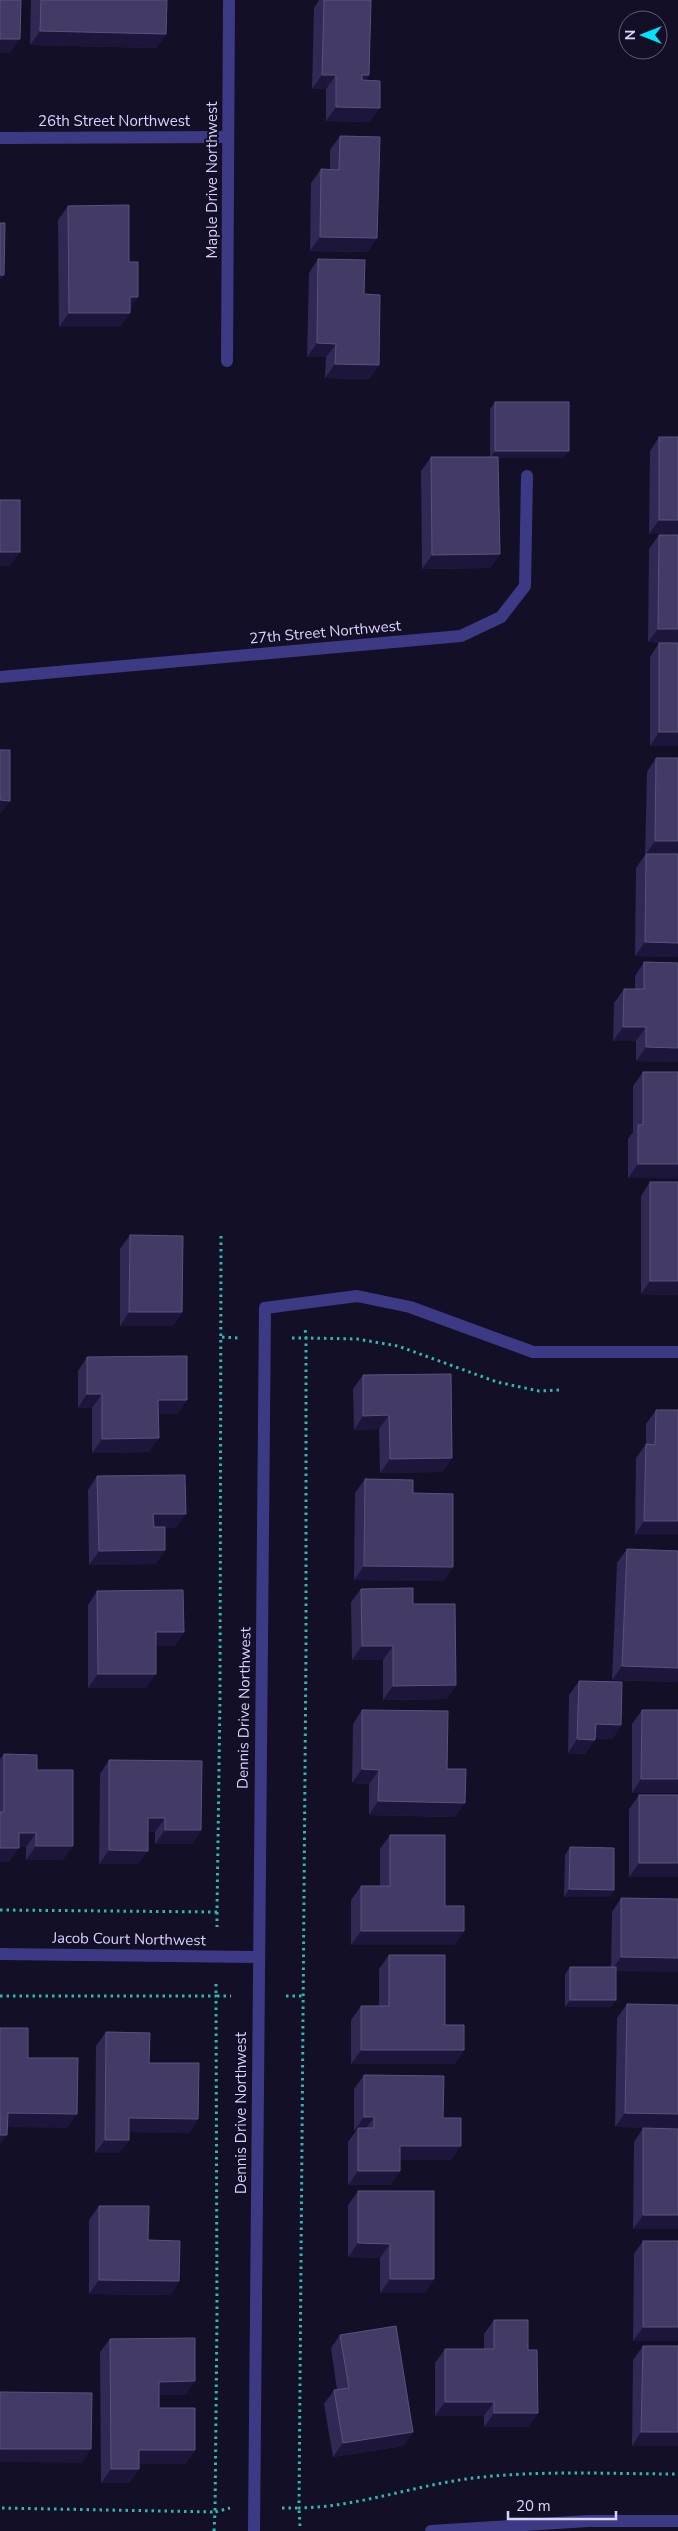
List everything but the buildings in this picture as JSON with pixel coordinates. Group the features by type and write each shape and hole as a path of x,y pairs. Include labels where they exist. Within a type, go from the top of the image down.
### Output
{"street":[{"name":"Maple Drive Northwest","path":"227,361 230,0"},
{"name":"26th Street Northwest","path":"0,138 228,137"},
{"name":"27th Street Northwest","path":"0,677 461,636 501,617 525,586 527,476"},
{"name":"Dennis Drive Northwest","path":"254,2531 265,1308 357,1296 410,1307 532,1352 678,1352"},
{"name":"Jacob Court Northwest","path":"0,1954 258,1957"},
{"path":"431,2531 588,2521 678,2521"}],"path":[{"path":"217,1926 222,1338 221,1236"},
{"path":"222,1338 240,1338"},
{"path":"300,2526 298,2508 306,1338 357,1339 398,1346 497,1382 539,1391 559,1390"},
{"path":"0,1910 217,1912"},
{"path":"214,2531 217,2316 216,1984"},
{"path":"0,1996 231,1996"},
{"path":"286,1996 302,1996"},
{"path":"282,2508 319,2508 438,2483 476,2478 546,2474 678,2474"},
{"path":"0,2508 215,2512 233,2508"}]}
